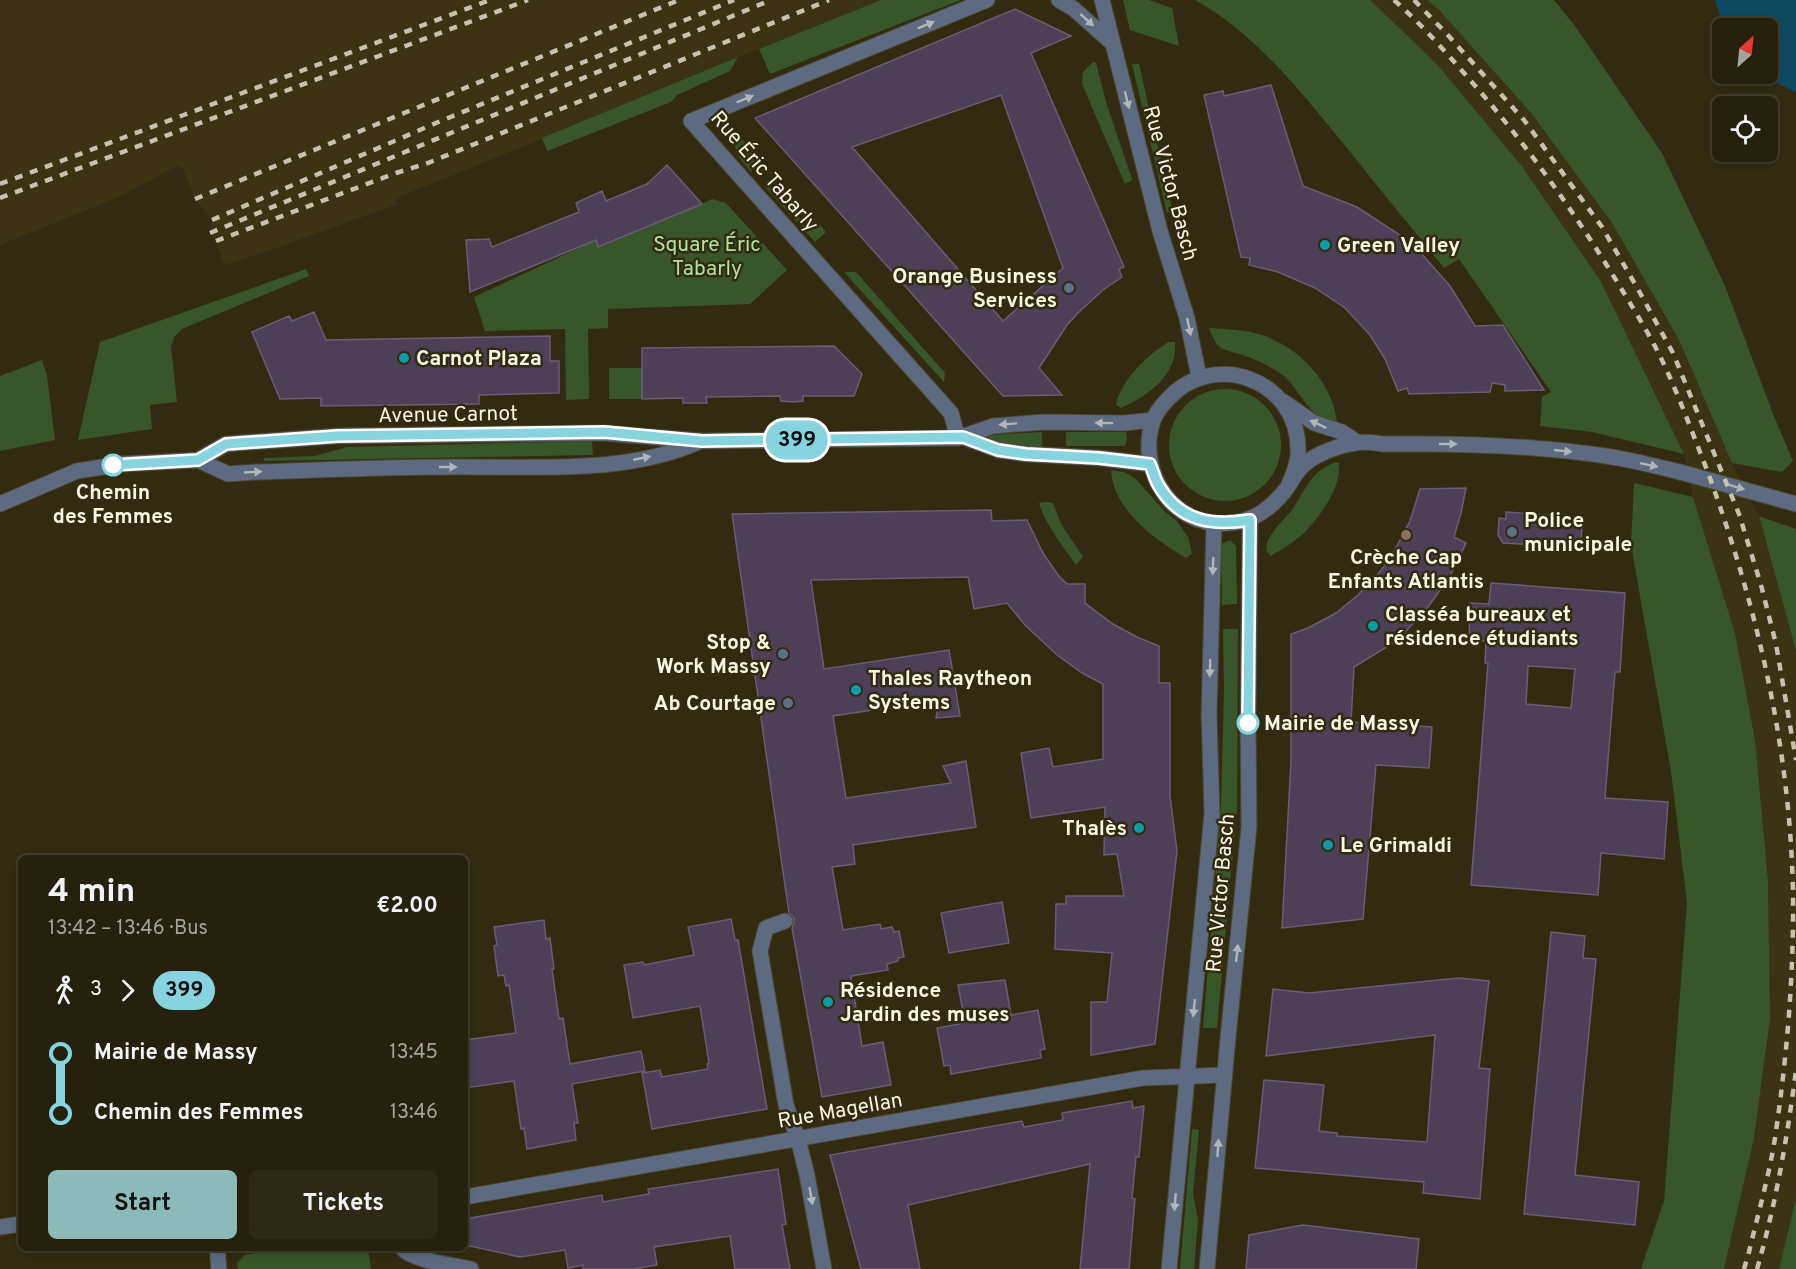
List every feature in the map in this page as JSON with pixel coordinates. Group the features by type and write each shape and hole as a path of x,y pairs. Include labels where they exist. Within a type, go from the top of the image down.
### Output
{"street":[{"name":"Rue Éric Tabarly","path":"961,438 951,413 691,121 987,0"},
{"path":"1059,0 1074,9 1112,43"},
{"name":"Rue Victor Basch","path":"1102,0 1160,231 1187,318 1199,377"},
{"path":"1357,442 1342,432 1314,423 1271,391 1249,378 1224,373 1199,377 1177,389 1153,420 1148,447 1150,464 1158,486 1174,504 1193,517 1214,523 1250,520 1277,501 1305,463 1318,455 1357,442 1489,445 1563,451 1619,459 1680,472 1796,504"},
{"path":"1281,400 1288,410 1298,442 1297,465 1289,484"},
{"name":"Avenue Carnot","path":"961,438 993,426 1044,422 1124,423 1153,420"},
{"name":"Avenue Carnot","path":"0,504 77,471 122,464 198,460 226,444 337,436 604,432 702,441 961,438 998,450 1026,454 1089,457 1150,464"},
{"name":"Avenue Carnot","path":"198,460 228,474 434,467 604,466 680,451 702,441"},
{"name":"Rue Victor Basch","path":"1207,1269 1249,827 1250,520"},
{"name":"Rue Victor Basch","path":"1169,1269 1212,813 1209,715 1214,523"},
{"path":"785,921 766,928 760,951 786,1105 807,1175 824,1269"},
{"name":"Rue Magellan","path":"468,1196 1143,1078 1224,1075"},
{"path":"0,1227 18,1224"},
{"path":"217,1251 219,1269"},
{"path":"404,1251 423,1259 471,1269"}],"shaded area":[{"path":"0,0 881,0 396,198 398,204 224,265 216,241 210,233 212,220 195,199 183,169 179,165 117,198 0,245"},
{"path":"1370,0 1427,0 1439,10 1531,113 1612,223 1679,340 1732,463 1759,516 1796,651 1796,1198 1779,1269 1724,1269 1754,1138 1770,1019 1768,880 1755,740 1735,633 1693,497 1684,454 1600,280 1521,165 1435,62"}],"green space":[{"path":"881,0 961,0 770,74 759,49"},
{"path":"1123,0 1149,0 1172,8 1179,46 1130,30"},
{"path":"1195,0 1370,0 1435,62 1521,165 1600,280 1684,454 1592,432 1540,426 1542,397 1551,392 1459,259 1444,268 1293,83 1238,29"},
{"path":"1427,0 1554,0 1575,26 1662,153 1725,286 1793,461 1782,472 1732,463 1679,340 1612,223 1531,113 1439,10"},
{"path":"738,57 730,71 677,95 671,102 547,151 542,138"},
{"path":"1093,62 1096,63 1107,105 1131,176 1132,180 1125,184 1082,84 1083,72"},
{"path":"1132,64 1139,64 1172,209 1167,213"},
{"path":"736,133 763,160 751,172 738,154 735,145"},
{"path":"777,176 780,179 772,186 784,199 790,193 806,210 799,217 810,229 818,222 826,232 815,242 765,187"},
{"name":"Square Éric Tabarly","path":"712,199 726,203 787,270 750,304 608,309 608,328 588,329 589,399 566,400 565,329 485,331 474,297 596,240 599,247"},
{"path":"306,269 309,276 182,329 174,337 171,347 177,402 150,405 152,429 78,440 100,342"},
{"path":"844,272 856,272 945,373 944,382"},
{"path":"1209,328 1258,334 1291,350 1303,359 1322,382 1329,394 1337,422 1321,418 1314,412 1284,376 1254,359 1221,348 1215,342"},
{"path":"1168,342 1175,342 1175,354 1172,365 1159,383 1151,391 1131,403 1121,408 1116,405 1129,377 1151,354"},
{"path":"42,360 47,376 55,440 0,451 0,376"},
{"path":"609,368 642,368 642,399 609,399"},
{"path":"1225,389 1246,393 1264,406 1277,424 1281,445 1277,466 1264,484 1246,497 1225,501 1204,497 1186,484 1173,466 1169,445 1173,424 1186,406 1204,393"},
{"path":"1042,432 1042,447 1007,446 986,438 988,435"},
{"path":"1066,432 1126,432 1127,439 1125,446 1066,446"},
{"path":"592,441 593,455 264,461 264,458 315,456 347,447"},
{"path":"1335,462 1339,463 1337,482 1316,520 1292,543 1271,556 1267,551 1267,545 1273,532 1292,510 1315,475"},
{"path":"1111,470 1124,472 1136,479 1165,512 1176,520 1188,537 1192,554 1186,558 1149,533 1138,522 1119,498"},
{"path":"1634,483 1693,497 1735,633 1755,740 1768,880 1770,1019 1754,1138 1724,1269 1641,1269 1664,1201 1687,903 1671,771 1631,545"},
{"path":"1039,503 1053,503 1061,524 1083,557 1076,565 1046,520"},
{"path":"1759,516 1796,529 1796,651"},
{"path":"1230,540 1236,546 1237,604 1222,605 1221,544"},
{"path":"1223,629 1238,629 1237,807 1217,1028 1203,1028 1221,806"},
{"path":"1192,1129 1199,1130 1193,1193 1198,1220 1194,1269 1180,1269"},
{"path":"1796,1198 1796,1269 1779,1269"},
{"path":"266,1251 368,1251 371,1269 238,1269 237,1263 245,1255"}],"water":[{"path":"1715,0 1796,0 1796,92 1778,84 1778,18 1721,18"}],"building":[{"path":"1015,9 1071,36 1031,53 1124,267 1119,269 1122,277 1103,290 1067,325 1039,368 1062,395 1003,396 755,118","holes":["1001,95 1063,268 1003,321 852,147"]},
{"name":"Green Valley","path":"1271,85 1303,186 1357,207 1403,237 1420,252 1450,286 1475,326 1503,325 1544,390 1505,391 1505,385 1492,383 1490,392 1409,394 1407,388 1398,391 1385,359 1370,335 1345,308 1315,288 1278,272 1249,265 1250,258 1241,257 1204,95 1223,91 1224,96"},
{"path":"667,165 702,204 598,247 596,240 470,292 466,240 489,239 492,247 579,212 576,203 602,191 606,201 647,184"},
{"name":"Carnot Plaza","path":"314,312 326,340 550,336 550,361 559,361 559,393 479,395 479,404 321,406 321,398 280,399 252,332 289,316 292,321"},
{"path":"834,346 862,374 854,396 803,396 803,401 793,402 781,401 780,396 706,397 707,403 683,403 683,398 642,399 642,348"},
{"path":"1466,488 1454,537 1466,543 1450,576 1428,607 1407,630 1390,645 1354,667 1351,722 1432,727 1429,768 1376,765 1363,919 1282,928 1291,761 1291,634 1336,613 1378,574 1390,559 1410,521 1420,489"},
{"name":"Thales Raytheon Systems","path":"991,510 992,521 1027,520 1043,553 1058,575 1067,584 1085,584 1085,603 1113,624 1159,646 1159,683 1170,683 1170,796 1177,851 1155,1044 1091,1055 1091,1002 1107,1002 1112,953 1055,949 1056,904 1066,904 1066,896 1124,896 1117,854 1104,855 1105,807 1031,818 1021,753 1049,748 1053,767 1103,759 1103,684 1082,673 1056,654 1025,625 1007,603 974,609 968,577 811,580 824,669 949,650 960,716 936,718 939,700 833,716 846,798 951,783 943,766 966,761 976,827 853,845 855,864 832,867 843,930 880,924 881,929 892,927 894,932 899,931 904,957 887,964 888,970 851,976 862,1046 883,1042 891,1085 822,1097 792,928 794,918 789,913 732,514"},
{"path":"1506,512 1577,517 1582,524 1581,542 1574,547 1503,543 1498,535 1499,518 1506,519"},
{"path":"1491,583 1625,593 1620,672 1615,672 1605,798 1668,802 1664,859 1601,853 1598,895 1471,885 1488,663 1485,663 1486,641 1469,640 1470,603 1489,604","holes":["1528,666 1575,669 1571,708 1526,704"]},
{"path":"1002,902 1009,943 949,953 941,913"},
{"path":"731,919 735,940 738,940 767,1109 652,1129 642,1073 660,1070 662,1077 708,1069 700,1006 633,1018 624,965 643,962 644,965 694,955 688,927"},
{"path":"544,920 546,939 550,938 559,1019 563,1018 570,1064 641,1051 645,1071 572,1084 578,1123 574,1123 576,1140 527,1149 524,1128 521,1129 514,1081 468,1088 468,1040 516,1033 509,985 506,986 504,975 498,976 494,927"},
{"path":"1551,932 1585,936 1583,958 1596,959 1575,1175 1639,1182 1635,1225 1524,1214"},
{"path":"1459,978 1489,981 1479,1068 1490,1069 1480,1199 1423,1193 1424,1182 1255,1168 1264,1080 1324,1085 1319,1131 1337,1133 1337,1136 1427,1142 1435,1035 1266,1056 1273,989 1309,993"},
{"name":"Résidence Jardin des muses","path":"1005,980 1011,1015 1038,1010 1045,1049 1040,1050 1041,1058 951,1074 950,1065 944,1066 937,1028 965,1023 958,985"},
{"path":"1132,1101 1133,1108 1144,1106 1132,1198 1135,1199 1129,1269 1080,1269 1090,1164 908,1205 920,1269 861,1269 830,1155 1022,1121 1024,1127 1063,1120 1062,1113"},
{"path":"778,1169 786,1224 782,1225 790,1269 735,1269 730,1236 654,1247 657,1265 633,1269 583,1269 583,1265 568,1268 565,1250 520,1257 468,1246 468,1218 602,1195 603,1202 649,1194 648,1189"},
{"path":"1303,1225 1419,1239 1416,1269 1246,1269 1249,1235"}],"railway":[{"path":"0,184 490,0"},
{"path":"0,198 528,0"},
{"path":"195,199 679,0"},
{"path":"212,220 436,123 734,0"},
{"path":"210,233 771,0"},
{"path":"216,241 428,163 829,0"},
{"path":"1394,0 1440,46 1538,164 1630,302 1660,356 1679,398 1707,470 1741,573 1768,678 1778,731 1785,784 1793,892 1791,985 1779,1108 1770,1166 1744,1269"},
{"path":"1414,0 1524,120 1602,227 1673,353 1739,514 1761,585 1776,644 1796,760"},
{"path":"1757,1269 1780,1171 1796,1071"}],"bus line":[{"name":"399","path":"113,465 198,460 226,444 337,436 604,432 702,441 963,437 998,450 1150,464 1158,486 1174,504 1193,517 1214,523 1250,520 1248,723"}],"place":[{"name":"Green Valley","path":"1325,245"},
{"name":"Orange Business Services","path":"1069,288"},
{"name":"Carnot Plaza","path":"404,358"},
{"name":"Chemin des Femmes","path":"113,465"},
{"name":"Police municipale","path":"1512,532"},
{"name":"Crèche Cap Enfants Atlantis","path":"1406,535"},
{"name":"Classéa bureaux et résidence étudiants","path":"1373,626"},
{"name":"Stop & Work Massy","path":"783,654"},
{"name":"Thales Raytheon Systems","path":"856,690"},
{"name":"Ab Courtage","path":"788,703"},
{"name":"Mairie de Massy","path":"1248,723"},
{"name":"Thalès","path":"1139,828"},
{"name":"Le Grimaldi","path":"1328,845"},
{"name":"Résidence Jardin des muses","path":"828,1002"}]}
